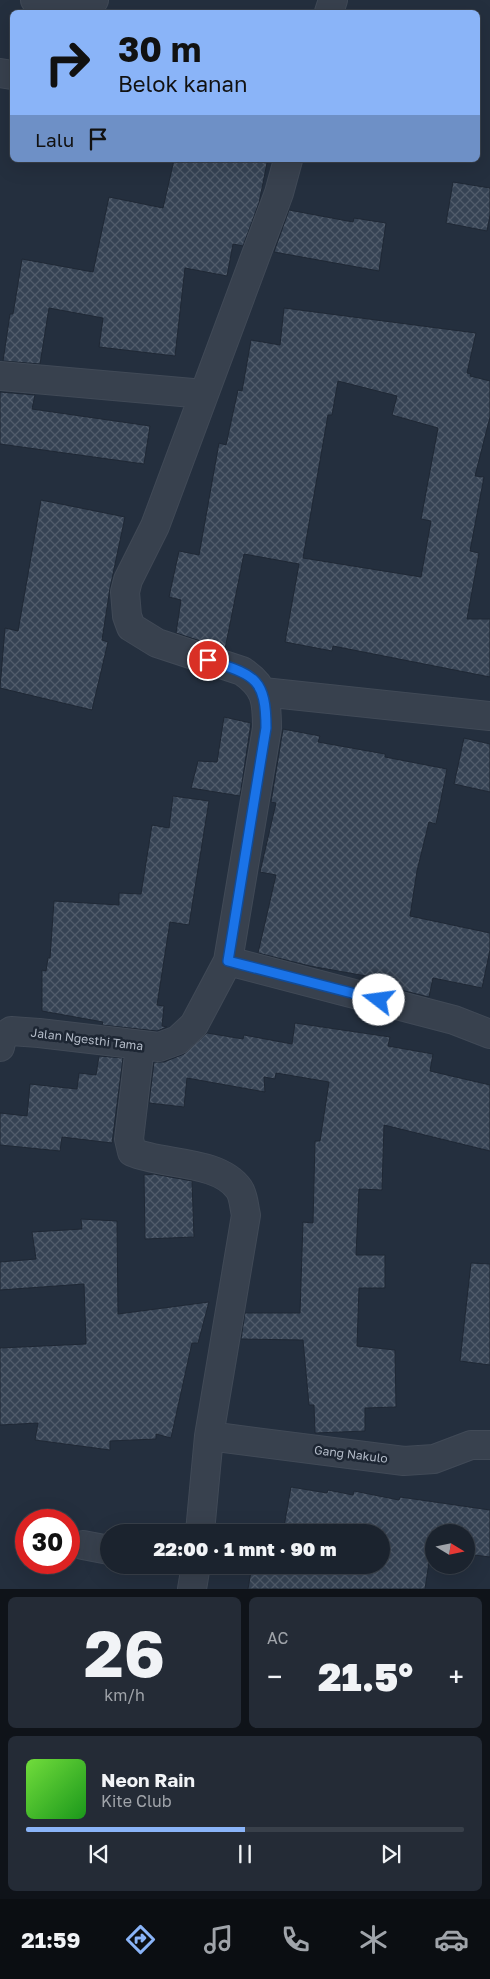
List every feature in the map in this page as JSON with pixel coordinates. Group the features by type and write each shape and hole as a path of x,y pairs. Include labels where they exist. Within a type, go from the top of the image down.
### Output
{"street":[{"path":"35,0 83,5 94,0"},
{"path":"287,162 279,193 155,526 128,580 125,592 127,616 131,627 157,642 242,671 254,679 263,692 490,716"},
{"path":"0,376 204,394"},
{"name":"Jalan Ngesthi Tama","path":"0,1047 2,1038 11,1031 159,1047 178,1040 194,1025 228,961 266,728 266,708 263,692"},
{"path":"228,961 454,1020 490,1034"},
{"path":"140,1046 130,1139 132,1152 144,1157 201,1166 226,1178 240,1190 246,1216 209,1436 201,1524"},
{"name":"Gang Nakulo","path":"209,1436 404,1461 434,1459 471,1445 490,1445"}],"building":[{"path":"174,162 267,163 259,203 243,246 233,244 227,276 185,268 175,356 99,347 103,318 49,308 40,364 3,361 10,314 13,314 22,259 93,272 109,197 163,208"},
{"path":"453,182 490,188 490,215 487,231 446,223"},
{"path":"289,210 353,222 354,218 386,223 379,271 274,252"},
{"path":"284,308 476,333 467,373 471,374 470,376 490,381 490,417 475,476 484,477 470,551 479,553 467,619 490,619 490,677 333,646 332,651 285,642 299,564 244,554 225,649 176,633 181,600 169,597 179,551 199,555 219,443 226,445 238,390 242,391 251,340 280,345","holes":["338,381 397,396 392,415 438,428 421,519 431,521 421,577 303,558 328,415 332,415"]},
{"path":"0,392 35,395 32,409 150,426 144,464 0,444"},
{"path":"41,500 125,517 110,588 102,640 108,642 92,710 0,688 5,628 18,631"},
{"path":"224,717 251,723 240,796 191,788 198,761 217,762"},
{"path":"283,729 320,736 318,742 385,754 385,757 447,769 436,824 429,822 417,871 410,916 490,933 490,950 482,988 433,978 429,997 381,985 383,979 310,966 258,953 276,875 260,872 276,803 271,802"},
{"path":"464,738 490,744 490,792 454,784"},
{"path":"173,796 209,801 189,925 170,922 157,1005 164,1006 162,1026 167,1027 157,1031 102,1025 103,1022 42,1011 42,970 46,971 48,958 50,958 54,901 119,905 119,893 141,894 152,825 169,828"},
{"path":"295,1023 390,1037 388,1046 433,1054 430,1071 490,1085 490,1151 384,1125 382,1190 359,1189 356,1255 385,1255 385,1288 359,1288 357,1346 395,1350 396,1407 365,1408 365,1431 315,1433 314,1405 309,1405 303,1340 241,1339 245,1313 300,1313 303,1222 313,1223 315,1141 320,1141 329,1082 276,1073 275,1079 264,1077 265,1092 187,1078 184,1107 149,1103 154,1062 164,1062 184,1054 207,1033 243,1039 244,1035 292,1044"},
{"path":"99,1056 123,1058 112,1143 62,1137 60,1151 0,1145 0,1113 27,1116 30,1084 77,1089 79,1073 96,1075"},
{"path":"154,1174 192,1181 194,1237 145,1239 144,1175"},
{"path":"81,1219 117,1221 118,1314 209,1302 198,1343 192,1343 171,1438 156,1434 156,1439 110,1441 110,1450 35,1440 38,1423 0,1425 0,1348 86,1344 84,1284 0,1290 0,1262 36,1259 32,1232 82,1229"},
{"path":"471,1263 490,1264 490,1365 460,1361"},
{"path":"291,1487 327,1493 328,1490 353,1495 354,1491 399,1500 400,1497 490,1510 490,1557 475,1555 475,1524 425,1524 425,1574 427,1574 425,1589 248,1589 250,1574 390,1574 390,1524 284,1524"}],"route":[{"path":"208,660 242,671 254,679 263,692 266,708 266,728 228,961 379,1000"}]}
